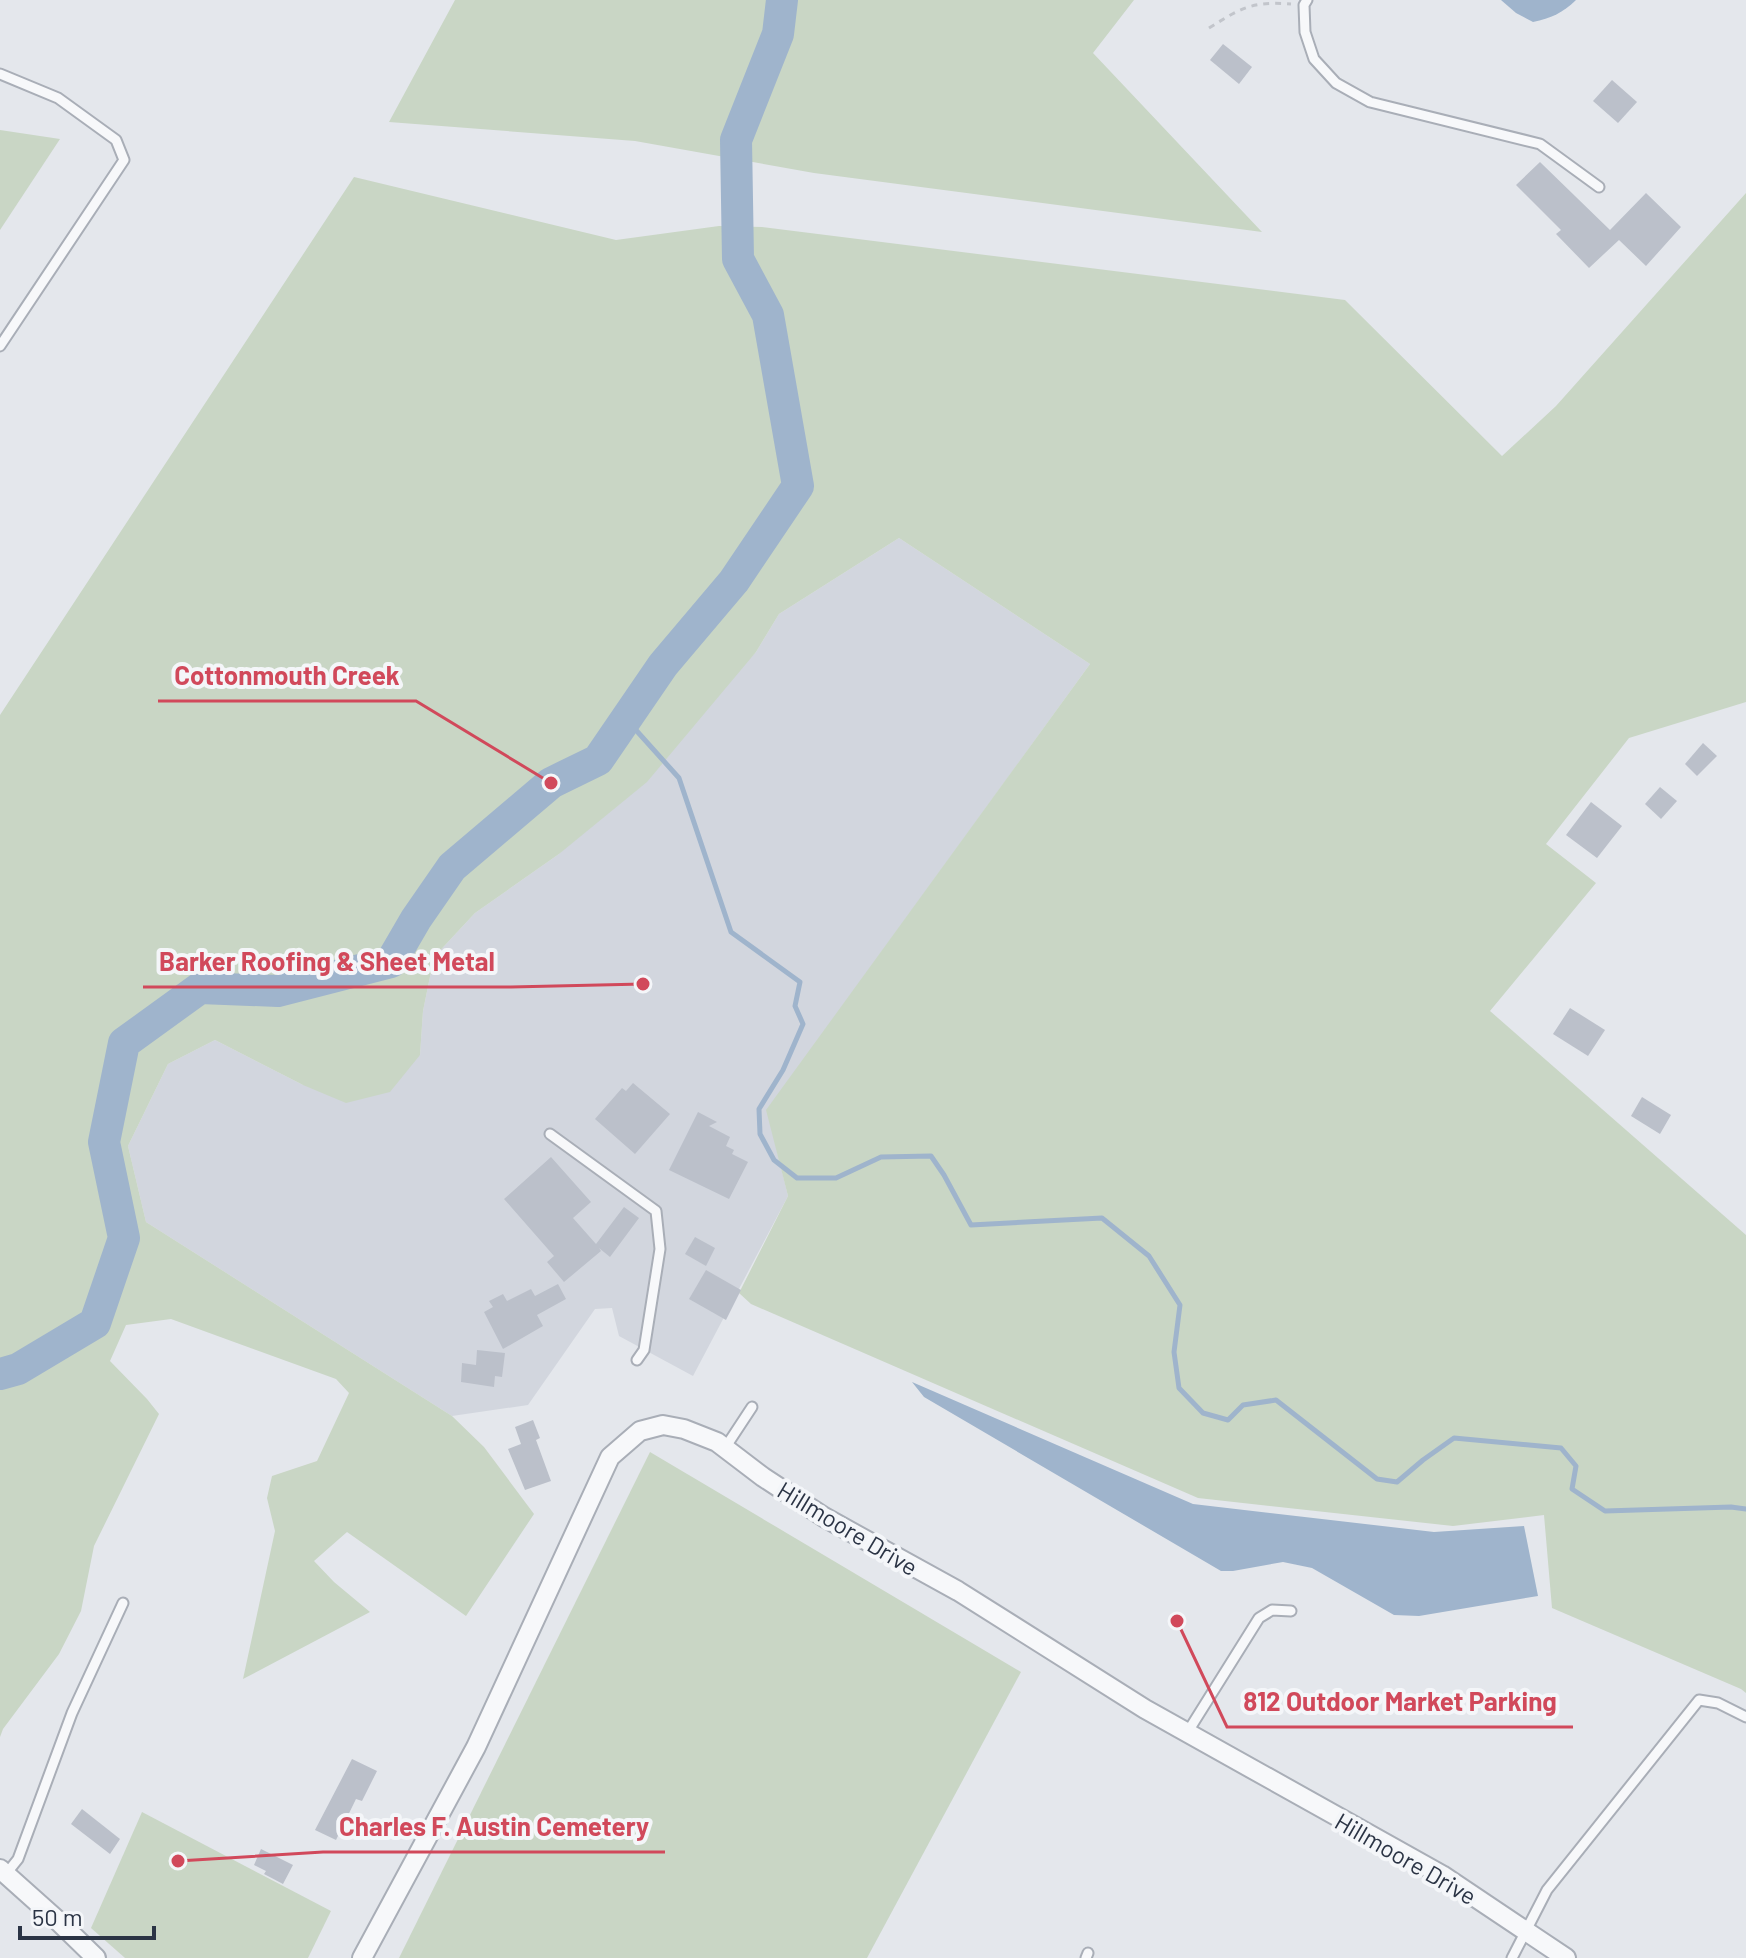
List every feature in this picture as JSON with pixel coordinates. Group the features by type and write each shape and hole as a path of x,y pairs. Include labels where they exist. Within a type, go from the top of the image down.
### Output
{"street":[{"name":"Hillmoore Drive","path":"362,1958 476,1747 610,1457 640,1431 663,1425 684,1429 717,1442 824,1517 958,1591 1145,1709 1442,1875 1566,1958"},
{"path":"3,1872 96,1958"}],"lane":[{"path":"1306,2 1305,32 1314,59 1336,83 1370,102 1540,144 1599,187"},
{"path":"0,74 58,98 116,140 124,160 0,346"},
{"path":"550,1134 656,1211 660,1249 644,1350 637,1360"},
{"path":"725,1448 752,1407"},
{"path":"3,1872 18,1859 72,1713 123,1603"},
{"path":"1187,1733 1259,1618 1272,1610 1291,1611"},
{"path":"1512,1958 1547,1890 1699,1700 1718,1703 1746,1717"}],"path":[{"path":"1209,28 1242,8 1272,2 1306,2"}],"shaded area":[{"path":"899,538 1090,664 767,1110 788,1196 693,1376 619,1336 612,1308 595,1309 528,1405 452,1416 146,1222 128,1146 168,1064 215,1040 303,1085 420,1055 423,1011 434,957 475,913 559,854 756,652 779,614"}],"green space":[{"path":"455,0 1134,0 1093,53 1262,232 814,173 635,141 389,122"},
{"path":"0,130 60,139 0,230"},
{"path":"354,177 616,240 719,226 762,227 1345,300 1502,456 1556,406 1746,193 1746,702 1629,738 1546,844 1596,883 1490,1011 1746,1235 1746,1693 1552,1608 1544,1515 1453,1526 1198,1498 751,1304 739,1293 788,1196 766,1110 1090,664 899,538 779,614 756,652 647,782 559,854 475,913 434,957 423,1011 420,1055 390,1092 346,1103 303,1085 215,1040 168,1064 128,1146 146,1222 452,1416 484,1447 534,1514 466,1616 347,1532 314,1561 370,1612 243,1679 275,1531 267,1498 272,1476 317,1461 349,1393 336,1379 171,1319 126,1325 110,1361 159,1414 94,1546 81,1611 59,1654 0,1737 0,715"},
{"path":"650,1452 1021,1672 867,1958 399,1958"},
{"path":"142,1812 331,1911 308,1958 125,1958 91,1928"}],"water":[{"path":"1501,0 1576,0 1556,14 1533,22"},
{"path":"912,1382 1193,1504 1434,1532 1524,1526 1538,1596 1419,1616 1394,1615 1312,1568 1283,1562 1221,1571 924,1397"}],"building":[{"path":"1223,44 1252,67 1239,84 1210,60"},
{"path":"1612,80 1637,102 1618,123 1593,101"},
{"path":"1540,162 1610,230 1646,193 1681,227 1646,266 1619,240 1589,268 1556,234 1561,230 1516,185"},
{"path":"1703,743 1717,756 1697,776 1685,764"},
{"path":"1660,787 1677,801 1661,819 1645,804"},
{"path":"1591,802 1622,826 1597,858 1566,835"},
{"path":"1570,1008 1605,1030 1588,1056 1553,1034"},
{"path":"633,1083 670,1114 635,1154 595,1119 622,1088 626,1091"},
{"path":"1642,1097 1671,1115 1660,1134 1631,1116"},
{"path":"698,1112 717,1122 709,1126 730,1137 726,1146 734,1150 732,1154 748,1162 729,1199 669,1170"},
{"path":"551,1157 591,1202 573,1218 596,1244 624,1207 639,1218 610,1257 599,1248 601,1251 564,1282 547,1262 554,1256 504,1199"},
{"path":"695,1237 715,1248 706,1266 685,1254"},
{"path":"706,1270 741,1290 726,1320 689,1299"},
{"path":"558,1284 566,1299 537,1315 543,1326 503,1349 484,1312 493,1307 489,1301 503,1294 507,1301 531,1289 535,1296"},
{"path":"477,1350 505,1353 502,1377 495,1376 494,1387 461,1382 462,1363 476,1365"},
{"path":"533,1420 540,1438 536,1440 551,1481 525,1490 508,1449 521,1444 515,1427"},
{"path":"352,1759 377,1771 362,1801 356,1799 336,1840 315,1830"},
{"path":"82,1809 120,1839 110,1854 71,1824"},
{"path":"261,1849 293,1865 283,1884 254,1865"}],"waterway":[{"path":"0,1374 18,1369 95,1323 124,1238 104,1142 124,1043 200,988 278,991 391,962 452,867 551,783 598,760 663,665 734,581 798,486 768,315 738,259 736,140 778,34 782,0"},
{"path":"626,719 679,778 731,932 800,982 795,1006 803,1024 783,1070 759,1109 760,1134 774,1160 797,1178 836,1178 881,1157 931,1156 971,1225 1102,1218 1149,1256 1180,1305 1174,1352 1179,1388 1203,1413 1228,1420 1243,1405 1276,1400 1377,1479 1397,1482 1454,1438 1561,1448 1576,1466 1572,1489 1605,1511 1746,1509"}],"place":[{"name":"Cottonmouth Creek","path":"551,783"},
{"name":"Barker Roofing & Sheet Metal","path":"643,984"},
{"name":"812 Outdoor Market Parking","path":"1177,1621"},
{"name":"Charles F. Austin Cemetery","path":"178,1861"}]}
